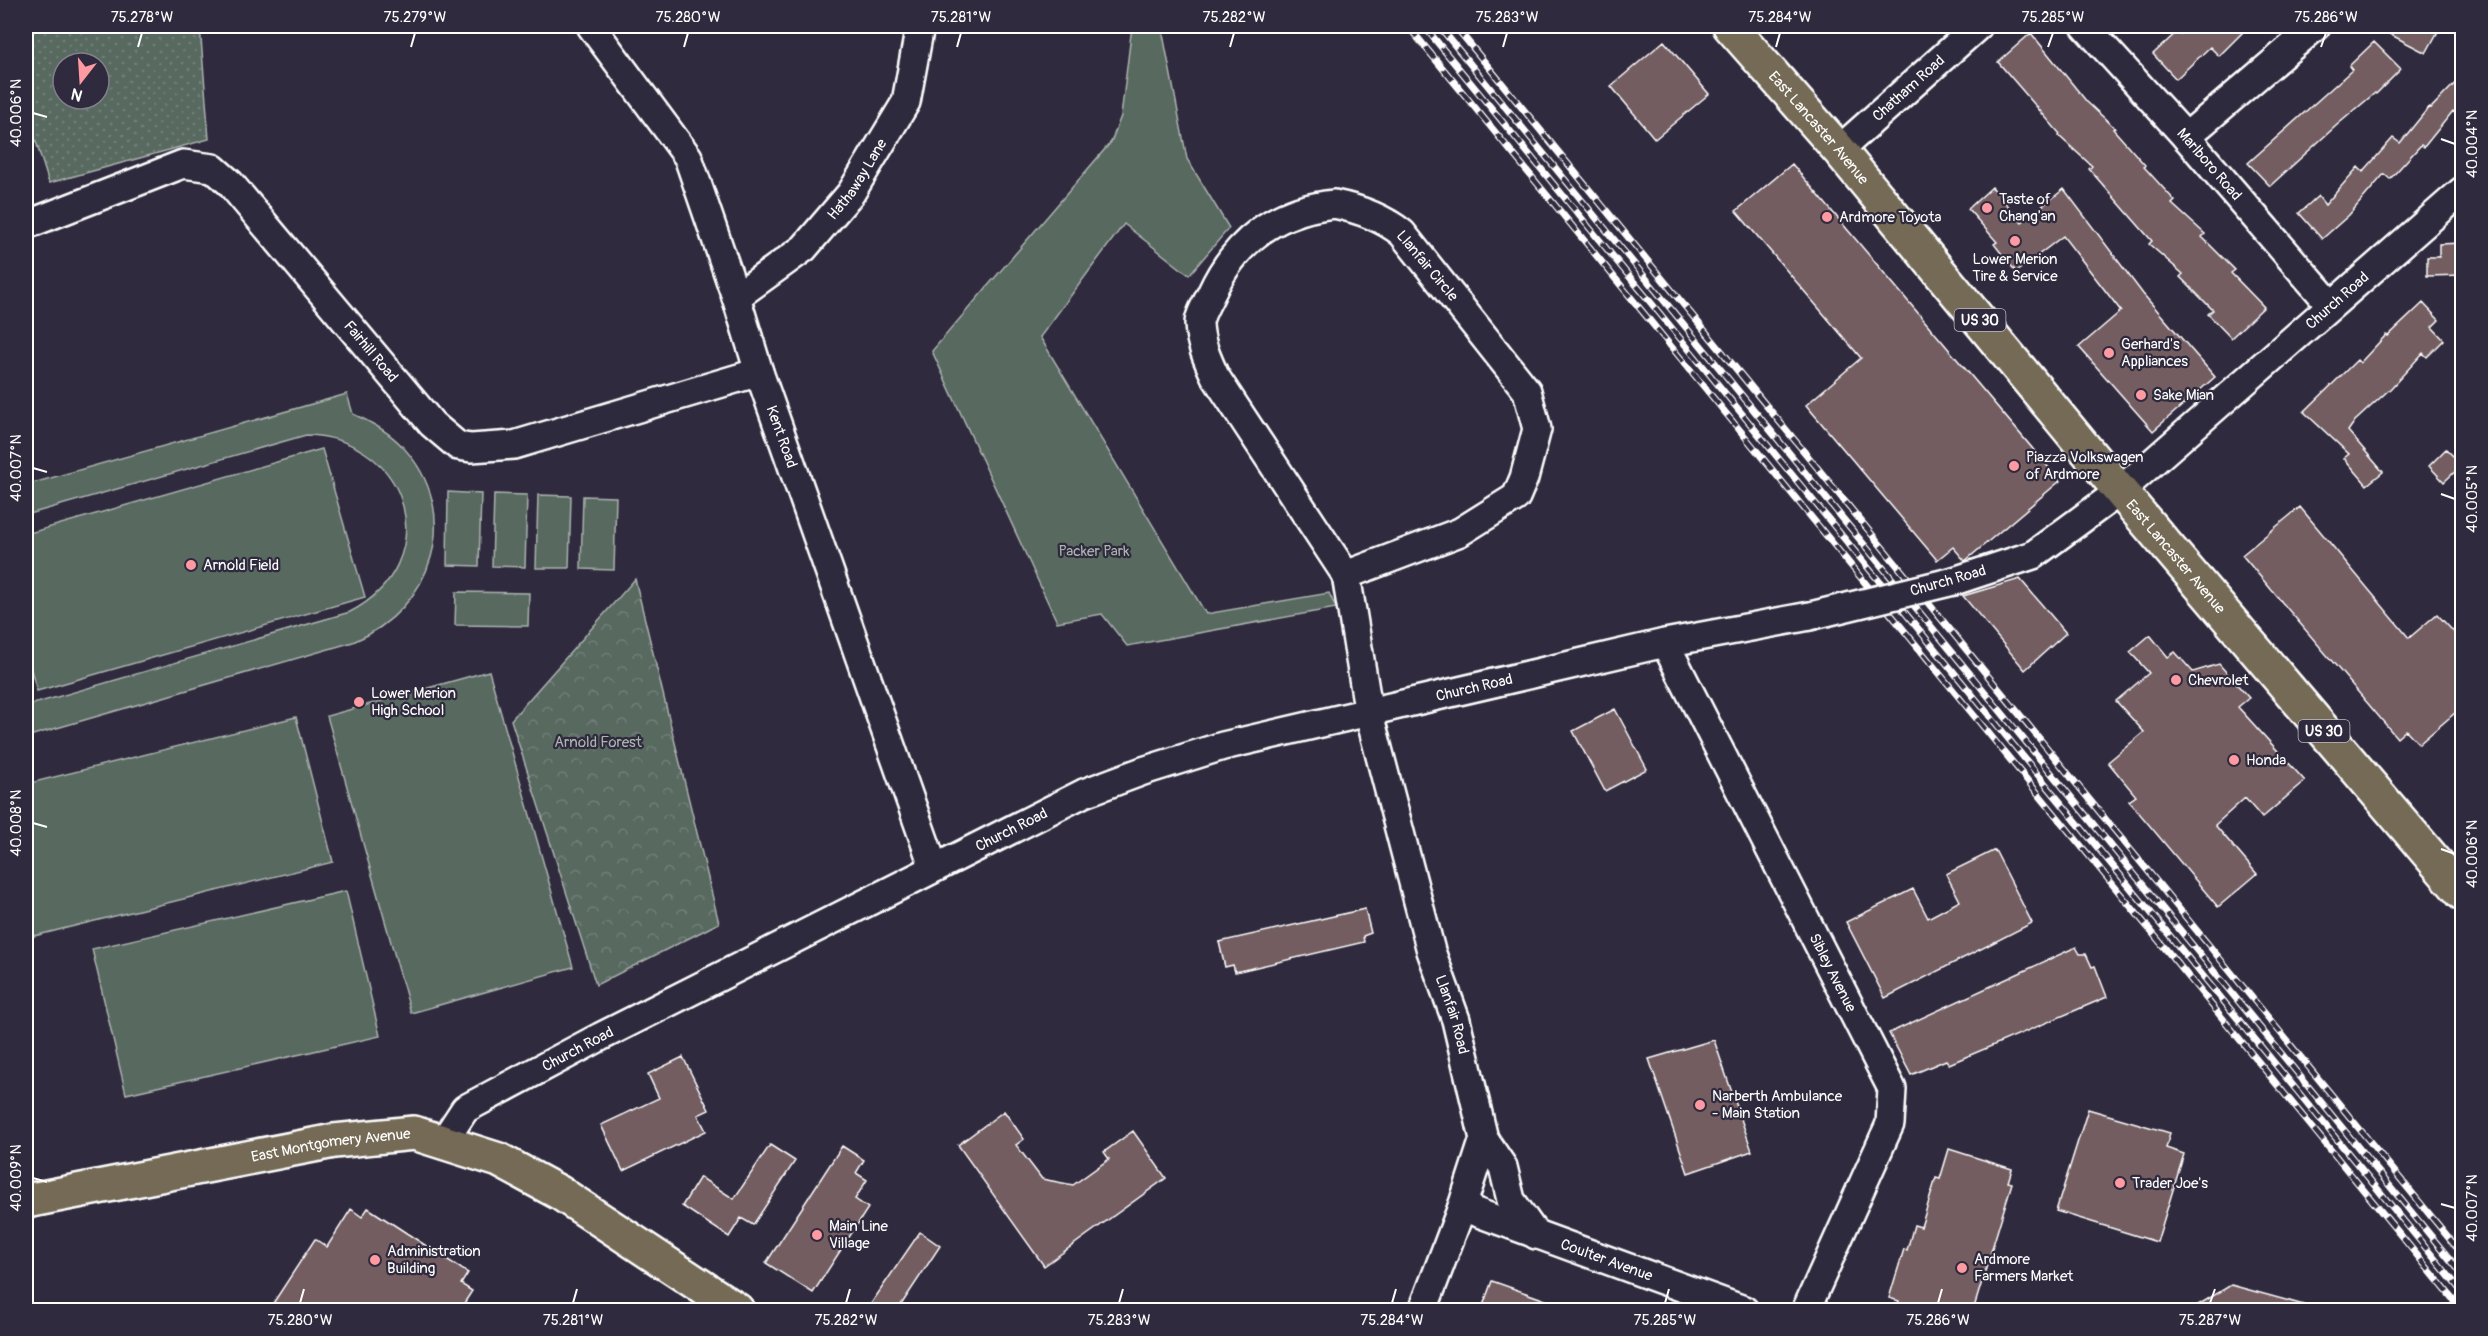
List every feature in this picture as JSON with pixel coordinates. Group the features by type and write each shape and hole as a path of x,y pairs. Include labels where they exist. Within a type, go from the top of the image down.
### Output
{"main road":[{"name":"East Lancaster Avenue","path":"1731,26 1839,150 2120,491 2463,893"},
{"name":"East Montgomery Avenue","path":"26,1202 334,1141 414,1133 499,1160 560,1193 737,1311"}],"street":[{"name":"Kent Road","path":"591,26 688,157 759,372 934,868"},
{"name":"Hathaway Lane","path":"736,297 804,248 851,193 906,102 920,26"},
{"name":"Chatham Road","path":"1839,150 1978,26"},
{"name":"Marlboro Road","path":"2085,26 2186,137 2331,305"},
{"path":"2186,137 2316,26"},
{"name":"Fairhill Road","path":"26,225 183,164 213,168 230,183 432,424 458,446 488,448 514,445 759,372"},
{"name":"Church Road","path":"444,1141 465,1109 582,1046 1084,794 1143,771 1223,746 1369,714 1665,643 1810,616 1954,581 2033,555 2120,491 2463,191"},
{"name":"Llanfair Circle","path":"1346,575 1460,532 1516,497 1524,478 1537,429 1527,391 1402,233 1387,222 1352,208 1334,204 1292,212 1254,236 1231,258 1216,283 1199,321 1203,351 1215,376 1346,575 1369,714"},
{"name":"Sibley Avenue","path":"1665,643 1892,1089 1890,1124 1806,1311"},
{"name":"Llanfair Road","path":"1369,714 1431,951 1456,1020 1484,1139"},
{"path":"1423,1311 1462,1207 1484,1139"},
{"path":"1484,1139 1503,1167 1512,1200 1536,1234"},
{"name":"Coulter Avenue","path":"1462,1207 1744,1311"}],"green space":[{"path":"26,26 200,26 209,139 49,183 26,110"},
{"name":"Packer Park","path":"1132,26 1162,29 1187,159 1229,228 1189,275 1124,224 1040,337 1206,614 1329,593 1336,608 1127,646 1102,614 1057,622 932,351 1111,142 1121,116"},
{"path":"347,394 353,414 379,427 402,446 421,472 432,500 435,529 431,557 420,583 403,607 381,627 353,642 26,737 26,706 350,612 379,590 398,564 405,535 403,506 391,479 371,457 342,441 306,435 26,515 26,485"},
{"name":"Arnold Field","path":"322,449 365,597 37,691 26,652 26,534"},
{"path":"448,492 481,494 479,566 447,565"},
{"path":"494,494 527,495 525,567 492,566"},
{"path":"538,495 571,496 569,568 536,568"},
{"path":"583,496 616,497 614,570 581,569"},
{"name":"Arnold Forest","path":"635,579 719,923 596,985 511,720"},
{"path":"456,592 529,593 528,626 455,625"},
{"path":"489,671 573,967 411,1013 327,716"},
{"path":"296,717 333,862 34,936 26,902 26,784"},
{"path":"346,891 380,1036 126,1094 92,949"}],"building":[{"path":"2189,26 2249,26 2219,56 2210,47 2176,79 2153,54 2178,31 2181,34"},
{"path":"2374,26 2441,26 2426,53"},
{"path":"2031,33 2087,102 2115,128 2113,129 2145,165 2144,167 2175,201 2172,204 2205,234 2202,237 2235,270 2231,273 2264,307 2231,338 2208,314 2213,310 2180,277 2183,274 2149,244 2152,241 2089,169 2092,166 2059,136 2060,134 1998,62"},
{"path":"1664,41 1709,94 1655,139 1611,86"},
{"path":"2374,42 2401,69 2376,94 2337,125 2270,186 2248,163 2352,70 2349,66"},
{"path":"2463,75 2463,120 2453,111 2424,147 2421,145 2390,179 2384,174 2349,215 2322,239 2299,213 2318,196 2325,205 2358,167 2363,172 2393,138 2400,143 2429,107 2431,108"},
{"path":"1792,164 2060,481 1965,561 1953,547 1937,560 1806,405 1861,358 1736,211"},
{"path":"1992,187 2022,222 2064,189 2143,294 2215,377 2153,431 2079,347 2121,311 2063,236 2016,272 1994,244 1997,242 1968,209"},
{"path":"2463,243 2463,275 2427,276 2427,257 2439,257 2439,244"},
{"path":"2423,303 2439,320 2432,327 2444,340 2427,357 2423,353 2391,388 2355,421 2348,431 2383,472 2367,485 2344,458 2349,454 2304,412 2357,360 2360,363 2386,335 2388,336"},
{"path":"2446,449 2462,465 2444,482 2429,466"},
{"path":"2300,507 2409,638 2437,614 2463,642 2463,706 2419,744 2406,730 2397,738 2242,555"},
{"path":"2020,579 2066,633 2025,670 1963,596"},
{"path":"2150,635 2168,657 2175,652 2193,672 2219,664 2249,698 2238,707 2305,781 2262,818 2245,798 2215,825 2257,874 2218,907 2129,801 2136,796 2108,762 2144,732 2116,701 2149,673 2130,652"},
{"path":"1615,709 1647,769 1605,791 1573,731"},
{"path":"1995,850 2032,923 1885,998 1846,922 1913,889 1928,918 1960,901 1946,874"},
{"path":"1365,909 1371,933 1363,936 1364,942 1235,972 1233,965 1225,967 1219,942"},
{"path":"2076,947 2080,954 2086,954 2092,967 2095,966 2107,997 1949,1064 1946,1060 1911,1075 1889,1033"},
{"name":"Narberth Ambulance - Main Station","path":"1714,1040 1752,1151 1688,1173 1649,1059"},
{"path":"683,1057 709,1110 698,1115 706,1131 623,1171 601,1125 659,1098 648,1074"},
{"name":"Trader Joe's","path":"2088,1109 2170,1133 2166,1148 2184,1154 2157,1242 2056,1211"},
{"path":"1004,1111 1024,1139 1016,1145 1042,1179 1073,1185 1109,1159 1104,1152 1133,1131 1166,1178 1044,1266 958,1145"},
{"path":"770,1145 795,1161 753,1225 741,1218 729,1237 682,1206 700,1177 734,1199"},
{"name":"Main Line Village","path":"842,1146 864,1160 856,1173 867,1180 855,1199 868,1208 813,1293 766,1263"},
{"path":"1949,1149 2012,1169 2008,1182 2012,1183 1973,1311 1896,1311 1899,1301 1889,1298 1904,1249 1907,1250 1914,1225 1921,1227 1936,1178 1940,1179"},
{"name":"Administration Building","path":"368,1208 468,1273 461,1284 472,1291 459,1311 268,1311 315,1239 327,1247 351,1209 362,1217"},
{"path":"920,1232 940,1246 897,1311 866,1311"},
{"path":"1492,1281 1568,1308 1567,1311 1481,1311"},
{"path":"2231,1285 2304,1305 2304,1311 2188,1311"}],"railway":[{"path":"1408,26 2462,1310"},
{"path":"1424,26 2462,1292"},
{"path":"1439,26 2462,1274"},
{"path":"1455,26 2462,1254"}],"place":[{"name":"Taste of Chang'an","path":"1987,208"},
{"name":"Ardmore Toyota","path":"1827,217"},
{"name":"Lower Merion Tire & Service","path":"2015,241"},
{"name":"Gerhard's Appliances","path":"2109,353"},
{"name":"Sake Mian","path":"2141,395"},
{"name":"Piazza Volkswagen of Ardmore","path":"2014,466"},
{"name":"Arnold Field","path":"191,565"},
{"name":"Chevrolet","path":"2176,680"},
{"name":"Lower Merion High School","path":"359,702"},
{"name":"Honda","path":"2234,760"},
{"name":"Narberth Ambulance - Main Station","path":"1700,1105"},
{"name":"Trader Joe's","path":"2120,1183"},
{"name":"Main Line Village","path":"817,1235"},
{"name":"Administration Building","path":"375,1260"},
{"name":"Ardmore Farmers Market","path":"1962,1268"}]}
